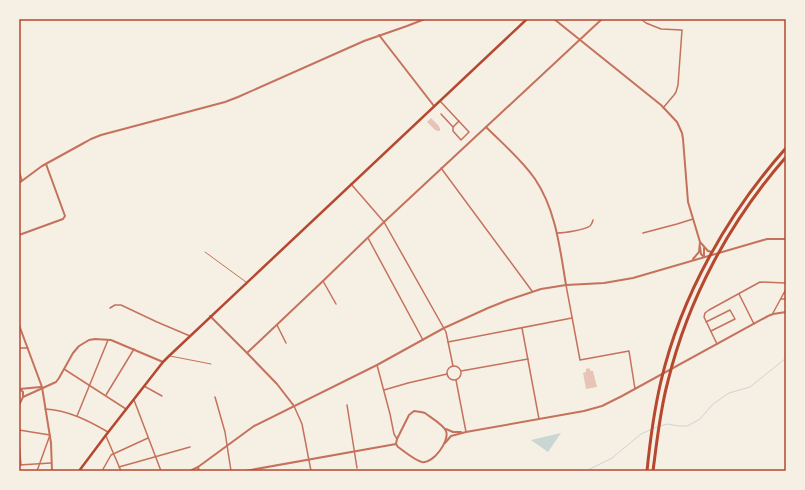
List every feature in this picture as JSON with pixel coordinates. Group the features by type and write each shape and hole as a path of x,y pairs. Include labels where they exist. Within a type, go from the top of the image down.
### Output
{"highway":[{"path":"647,471 658,394 679,324 691,294 719,240 749,194 768,168 786,148"},
{"path":"653,471 664,395 676,351 697,296 724,243 740,218 761,188 786,157"}],"main road":[{"path":"79,471 163,362 246,282 527,19"}],"street":[{"path":"19,183 46,164 91,139 232,100 340,51 379,35 425,19"},
{"path":"554,19 663,108 677,122 682,133 688,202 700,242 708,251 717,253"},
{"path":"247,353 441,168 602,19"},
{"path":"641,19 661,30 682,30 678,85 676,92 663,108"},
{"path":"379,35 434,106"},
{"path":"440,100 469,132 461,140 452,131 453,127 441,114"},
{"path":"453,127 459,121"},
{"path":"486,127 521,162 535,179 546,198 556,233 580,360 628,351 635,389"},
{"path":"19,162 19,170 22,181"},
{"path":"19,236 63,219 65,216 46,164"},
{"path":"441,168 532,291"},
{"path":"351,184 384,222 444,328 453,366"},
{"path":"643,233 693,219"},
{"path":"556,233 588,227 591,225 593,220"},
{"path":"368,238 423,340"},
{"path":"190,471 198,467 254,426 377,364 444,328 508,300 532,291 551,287 566,285 589,285 633,278 767,239 786,239"},
{"path":"693,260 698,252 700,242"},
{"path":"699,245 701,254 704,257"},
{"path":"704,247 704,257"},
{"path":"205,252 246,282"},
{"path":"323,281 336,304"},
{"path":"717,344 704,315 709,310 760,282 786,283"},
{"path":"772,314 786,288"},
{"path":"739,294 754,324"},
{"path":"781,299 786,299"},
{"path":"110,308 121,305 190,336"},
{"path":"706,322 730,310 735,319 711,331"},
{"path":"395,444 417,460 425,462 432,460 451,436 593,409 635,389 772,314 786,312"},
{"path":"210,316 277,384 294,406 302,424 311,471"},
{"path":"448,342 572,318"},
{"path":"19,325 42,387 50,435 52,471"},
{"path":"277,325 286,343"},
{"path":"522,328 540,419"},
{"path":"23,397 42,387 56,382 78,346 89,340 108,340 134,349 163,362"},
{"path":"77,416 108,340"},
{"path":"19,348 28,348"},
{"path":"105,396 134,349"},
{"path":"169,356 211,364"},
{"path":"461,372 528,359"},
{"path":"377,364 394,434 397,440"},
{"path":"453,366 460,368 461,372 461,375 456,380"},
{"path":"447,374 453,366"},
{"path":"64,369 126,409"},
{"path":"384,390 447,374"},
{"path":"447,374 449,378 456,380"},
{"path":"456,380 466,432"},
{"path":"144,386 162,396"},
{"path":"19,389 42,387"},
{"path":"19,389 24,392 19,405"},
{"path":"215,397 225,432 231,471"},
{"path":"134,400 160,471"},
{"path":"347,405 357,468"},
{"path":"46,409 77,416 108,432"},
{"path":"395,444 409,415 414,411 425,413 446,429 453,432 466,432"},
{"path":"445,443 447,438 446,429"},
{"path":"19,430 50,435"},
{"path":"37,471 50,435"},
{"path":"106,436 121,471"},
{"path":"102,471 111,455 148,438"},
{"path":"19,442 20,465 52,463"},
{"path":"245,471 395,444"},
{"path":"119,467 190,447"}],"shaded area":[{"path":"561,433 548,452 531,440"}],"building":[{"path":"431,118 439,126 440,131 435,130 427,122"},
{"path":"589,368 593,371 597,387 586,389 583,373"}],"waterway":[{"path":"660,426 667,424 687,426 693,423 700,419 713,404 729,393 750,387 786,358"},
{"path":"586,471 612,458 641,434 657,427"}]}
